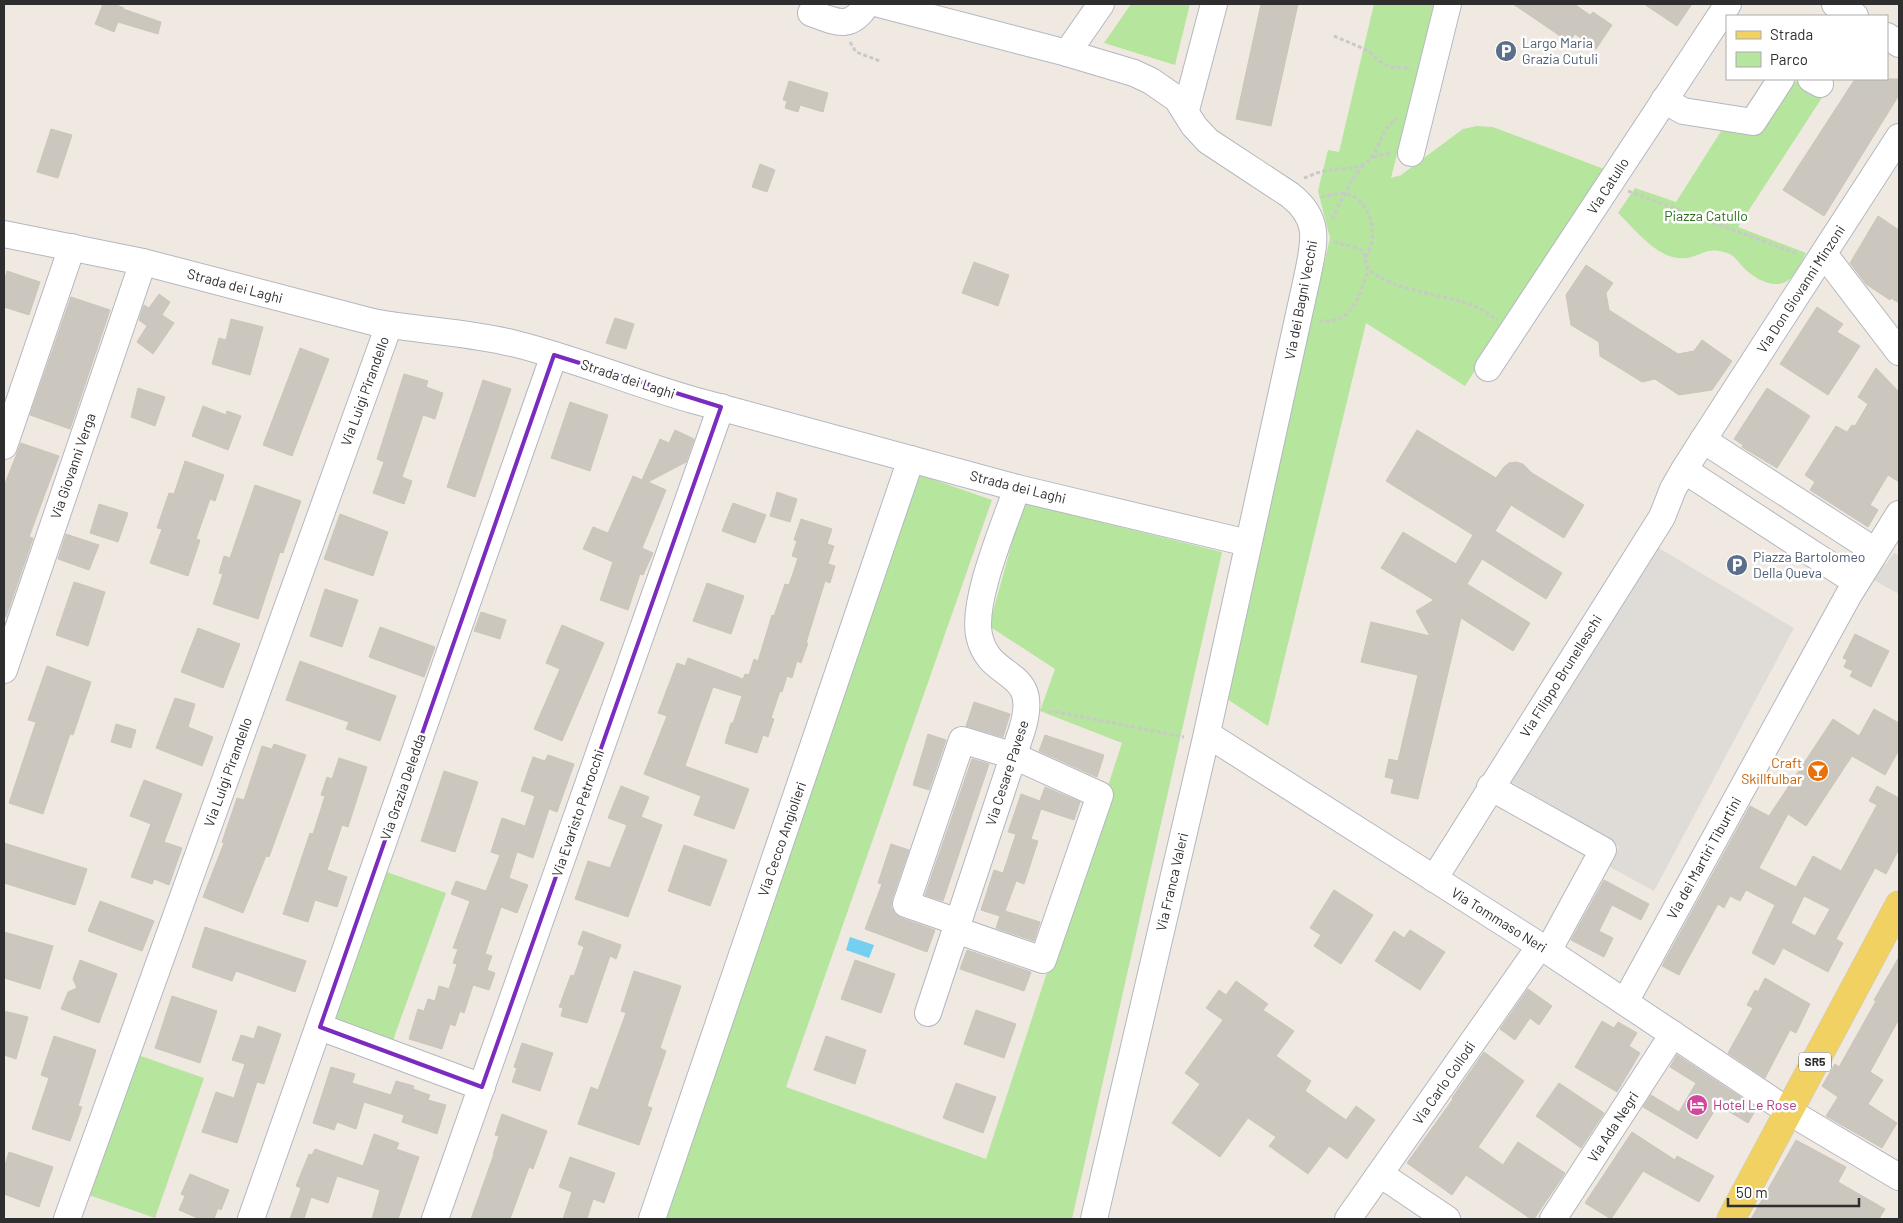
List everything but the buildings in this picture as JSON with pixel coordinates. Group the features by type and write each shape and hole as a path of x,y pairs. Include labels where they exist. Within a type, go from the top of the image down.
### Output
{"main road":[{"name":"SR5","path":"1732,1219 1899,905"}],"street":[{"name":"Via dei Bagni Vecchi","path":"879,4 1067,53 1134,73 1151,81 1177,99 1186,110 1194,126 1208,141 1299,189 1310,217 1314,238 1308,278 1248,543"},
{"path":"1067,53 1101,4"},
{"path":"1186,110 1214,4"},
{"path":"1411,153 1448,4"},
{"name":"Via Catullo","path":"1488,368 1728,4"},
{"path":"1835,4 1853,15"},
{"path":"811,13 839,21 860,12"},
{"path":"1888,37 1899,44"},
{"path":"1664,100 1683,111 1753,122 1781,80"},
{"name":"Via Don Giovanni Minzoni","path":"1703,440 1899,137"},
{"name":"Strada dei Laghi","path":"4,234 143,262 389,325 490,338 554,355 644,386 1017,488 1248,543"},
{"path":"4,446 72,247"},
{"path":"1821,258 1899,352"},
{"name":"Via Giovanni Verga","path":"4,670 143,262"},
{"name":"Via Luigi Pirandello","path":"67,1219 389,325"},
{"name":"Via Grazia Deledda","path":"251,1219 320,1027 554,355"},
{"name":"Via Evaristo Petrocchi","path":"435,1219 721,407"},
{"path":"1856,582 1684,470 1703,440 1875,551"},
{"name":"Via Cecco Angiolieri","path":"652,1219 911,459"},
{"name":"Via Filippo Brunelleschi","path":"1434,879 1490,787 1662,517 1673,489 1684,470"},
{"name":"Via Cesare Pavese","path":"928,1013 1027,712 1028,702 1024,688 990,657 981,642 978,628 980,602 984,584 1017,488"},
{"name":"Via dei Martiri Tiburtini","path":"1625,1002 1856,582 1899,514"},
{"name":"Via Franca Valeri","path":"1094,1219 1206,738 1248,543"},
{"name":"Via Tommaso Neri","path":"1206,738 1544,949 1788,1111 1899,1177"},
{"path":"962,740 1014,756 1100,794 1043,960 957,926 906,904 962,740"},
{"name":"Via Carlo Collodi","path":"1348,1219 1544,949 1603,850 1490,787"},
{"path":"320,1027 482,1087"},
{"name":"Via Ada Negri","path":"1553,1219 1673,1034"},
{"path":"1380,1174 1447,1219"}],"path":[{"path":"860,12 850,44 856,52 880,61"},
{"path":"1334,36 1369,51 1379,61 1391,67 1407,68 1430,79"},
{"path":"1314,238 1328,228 1350,183 1375,152 1381,136 1392,121 1407,113 1422,109"},
{"path":"1299,189 1328,170 1364,164"},
{"path":"1608,184 1821,258"},
{"path":"1299,189 1345,194 1357,198 1368,213 1372,228 1372,243 1366,258"},
{"path":"1296,331 1317,322 1338,319 1350,310 1359,297 1368,269 1363,251 1354,247 1314,238"},
{"path":"1368,269 1382,278 1422,293 1449,298 1479,308 1512,330"},
{"path":"1027,712 1057,712 1206,738"}],"highlighted area":[{"path":"554,355 721,407 482,1087 320,1027"}],"green space":[{"path":"1131,4 1190,4 1175,65 1104,43"},
{"path":"1374,4 1435,4 1391,178 1401,175 1463,129 1477,126 1493,127 1604,169 1465,386 1366,323 1268,726 1224,697 1330,238 1318,191 1328,150 1339,152"},
{"name":"Piazza Catullo","path":"1804,80 1825,93 1738,227 1806,253 1790,279 1778,284 1760,280 1749,273 1731,255 1713,250 1687,258 1667,255 1640,236 1618,213 1635,188 1676,202 1725,125 1784,84"},
{"path":"920,475 992,500 786,1087 986,1159 1122,743 1040,711 1055,669 989,626 1023,503 1222,552 1072,1219 662,1219"},
{"path":"384,871 446,893 392,1043 330,1021"},
{"path":"135,1054 204,1078 155,1218 86,1194"}],"shaded area":[{"path":"1657,547 1794,628 1654,891 1608,866 1619,847 1510,781"},
{"name":"Piazza Bartolomeo Della Queva","path":"1894,553 1899,556 1899,594 1868,577 1877,561 1885,565"}],"water":[{"path":"850,937 874,945 869,958 846,950"}],"place":[{"name":"Largo Maria Grazia Cutuli","path":"1506,51"},
{"name":"Piazza Bartolomeo Della Queva","path":"1737,565"},
{"name":"Craft Skillfulbar","path":"1818,771"},
{"name":"Hotel Le Rose","path":"1697,1105"}]}
